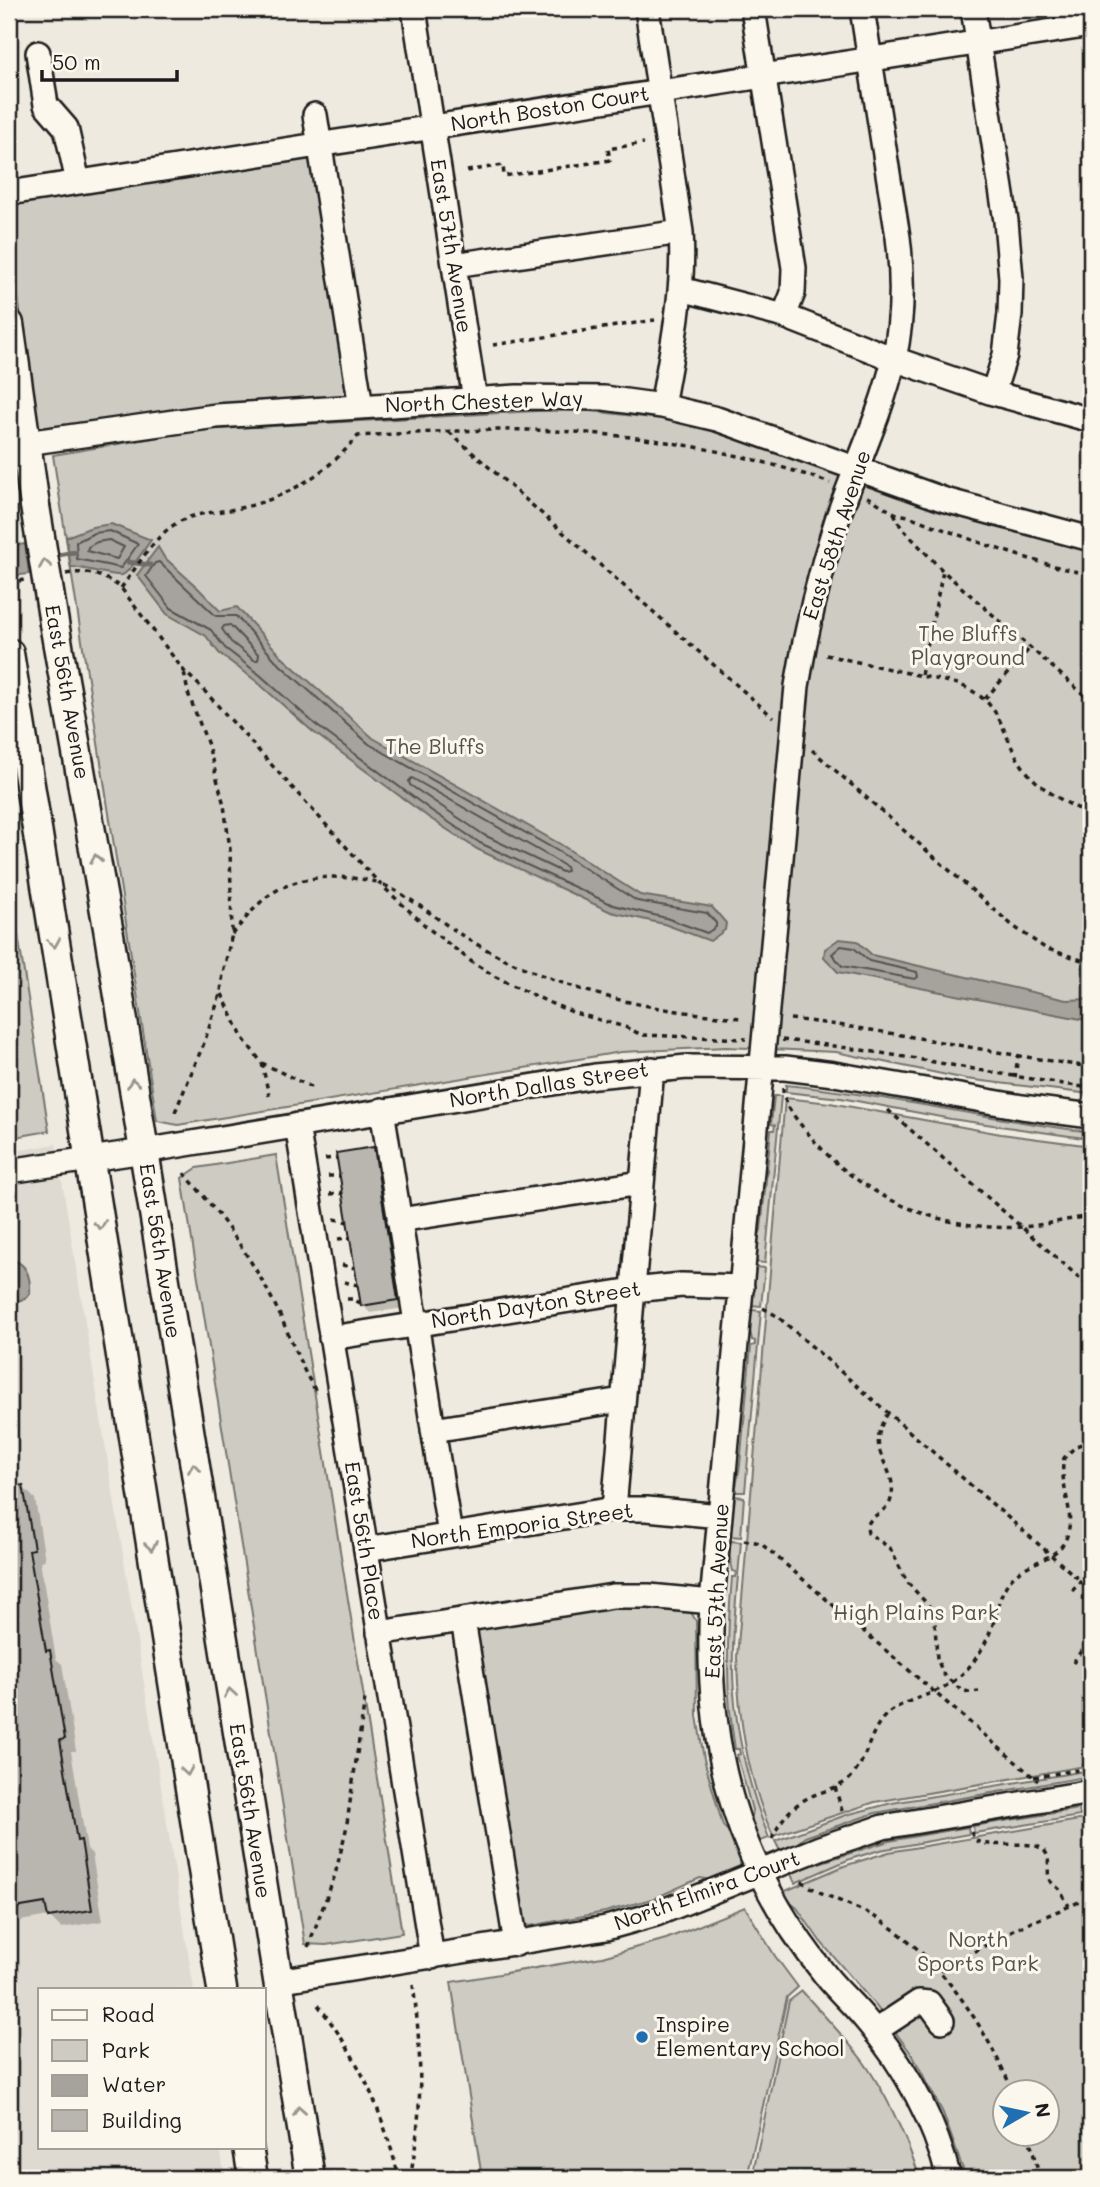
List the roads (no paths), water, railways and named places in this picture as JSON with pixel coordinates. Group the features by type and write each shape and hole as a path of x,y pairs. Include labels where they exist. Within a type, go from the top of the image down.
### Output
{"main road":[{"name":"East 56th Avenue","path":"9,324 35,506 106,915 310,2178"},
{"path":"9,653 222,1988"},
{"path":"248,2148 253,2178"}],"street":[{"name":"East 57th Avenue","path":"414,9 475,400"},
{"path":"646,9 681,232 681,289 662,406"},
{"path":"753,9 794,268 793,293 784,316"},
{"name":"East 58th Avenue","path":"762,1066 801,665 821,572 887,386 901,312 900,256 862,9"},
{"path":"973,9 1006,221 1011,278 1005,355 993,393"},
{"name":"North Boston Court","path":"9,193 764,74 978,42 1091,30"},
{"path":"38,52 46,105 66,128 78,182"},
{"path":"315,115 361,407"},
{"path":"454,265 681,232"},
{"path":"681,289 784,316 894,359 993,393 1091,421"},
{"name":"North Chester Way","path":"26,443 199,417 475,400 587,397 662,406 736,425 944,500 1091,539"},
{"name":"East 57th Avenue","path":"762,1066 712,1602 710,1679 718,1743 734,1811 759,1872 781,1914 828,1979 875,2031 900,2066 923,2106 949,2178"},
{"name":"North Dallas Street","path":"9,1171 652,1069 762,1066 834,1074 1022,1107 1091,1116"},
{"path":"614,1510 652,1069"},
{"path":"382,1110 450,1535"},
{"name":"East 56th Place","path":"297,1125 432,1957"},
{"path":"399,1220 641,1183"},
{"name":"North Dayton Street","path":"331,1338 633,1290 682,1285 742,1287"},
{"path":"433,1430 622,1400"},
{"name":"North Emporia Street","path":"366,1549 614,1510 647,1509 720,1516"},
{"path":"379,1633 613,1596 649,1596 712,1602"},
{"path":"463,1620 516,1944"},
{"name":"North Elmira Court","path":"277,1981 516,1944 631,1922 831,1844 883,1827 1086,1800"},
{"path":"875,2031 919,2002 929,2003 942,2021"}],"water":[{"path":"111,524 151,540 129,570 118,575 71,567 66,537 92,527"},
{"path":"25,544 29,574 13,576 9,546"},
{"path":"158,547 164,557 220,611 237,607 283,658 373,738 560,844 640,895 712,907 726,923 725,930 710,941 664,924 611,912 477,849 428,817 312,731 256,681 219,653 206,636 167,614 137,575"},
{"path":"839,939 857,941 872,955 1066,1000 1091,999 1091,1021 838,972 824,957 825,949"},
{"path":"9,1259 20,1263 27,1271 30,1294 25,1299 9,1302"}],"waterway":[{"path":"53,556 75,552"},
{"path":"128,562 150,565"}],"place":[{"name":"Inspire Elementary School","path":"642,2037"}],"park label":[{"name":"The Bluffs Playground","path":"968,646"},
{"name":"The Bluffs","path":"435,747"},
{"name":"High Plains Park","path":"916,1613"},
{"name":"North Sports Park","path":"978,1952"}]}
